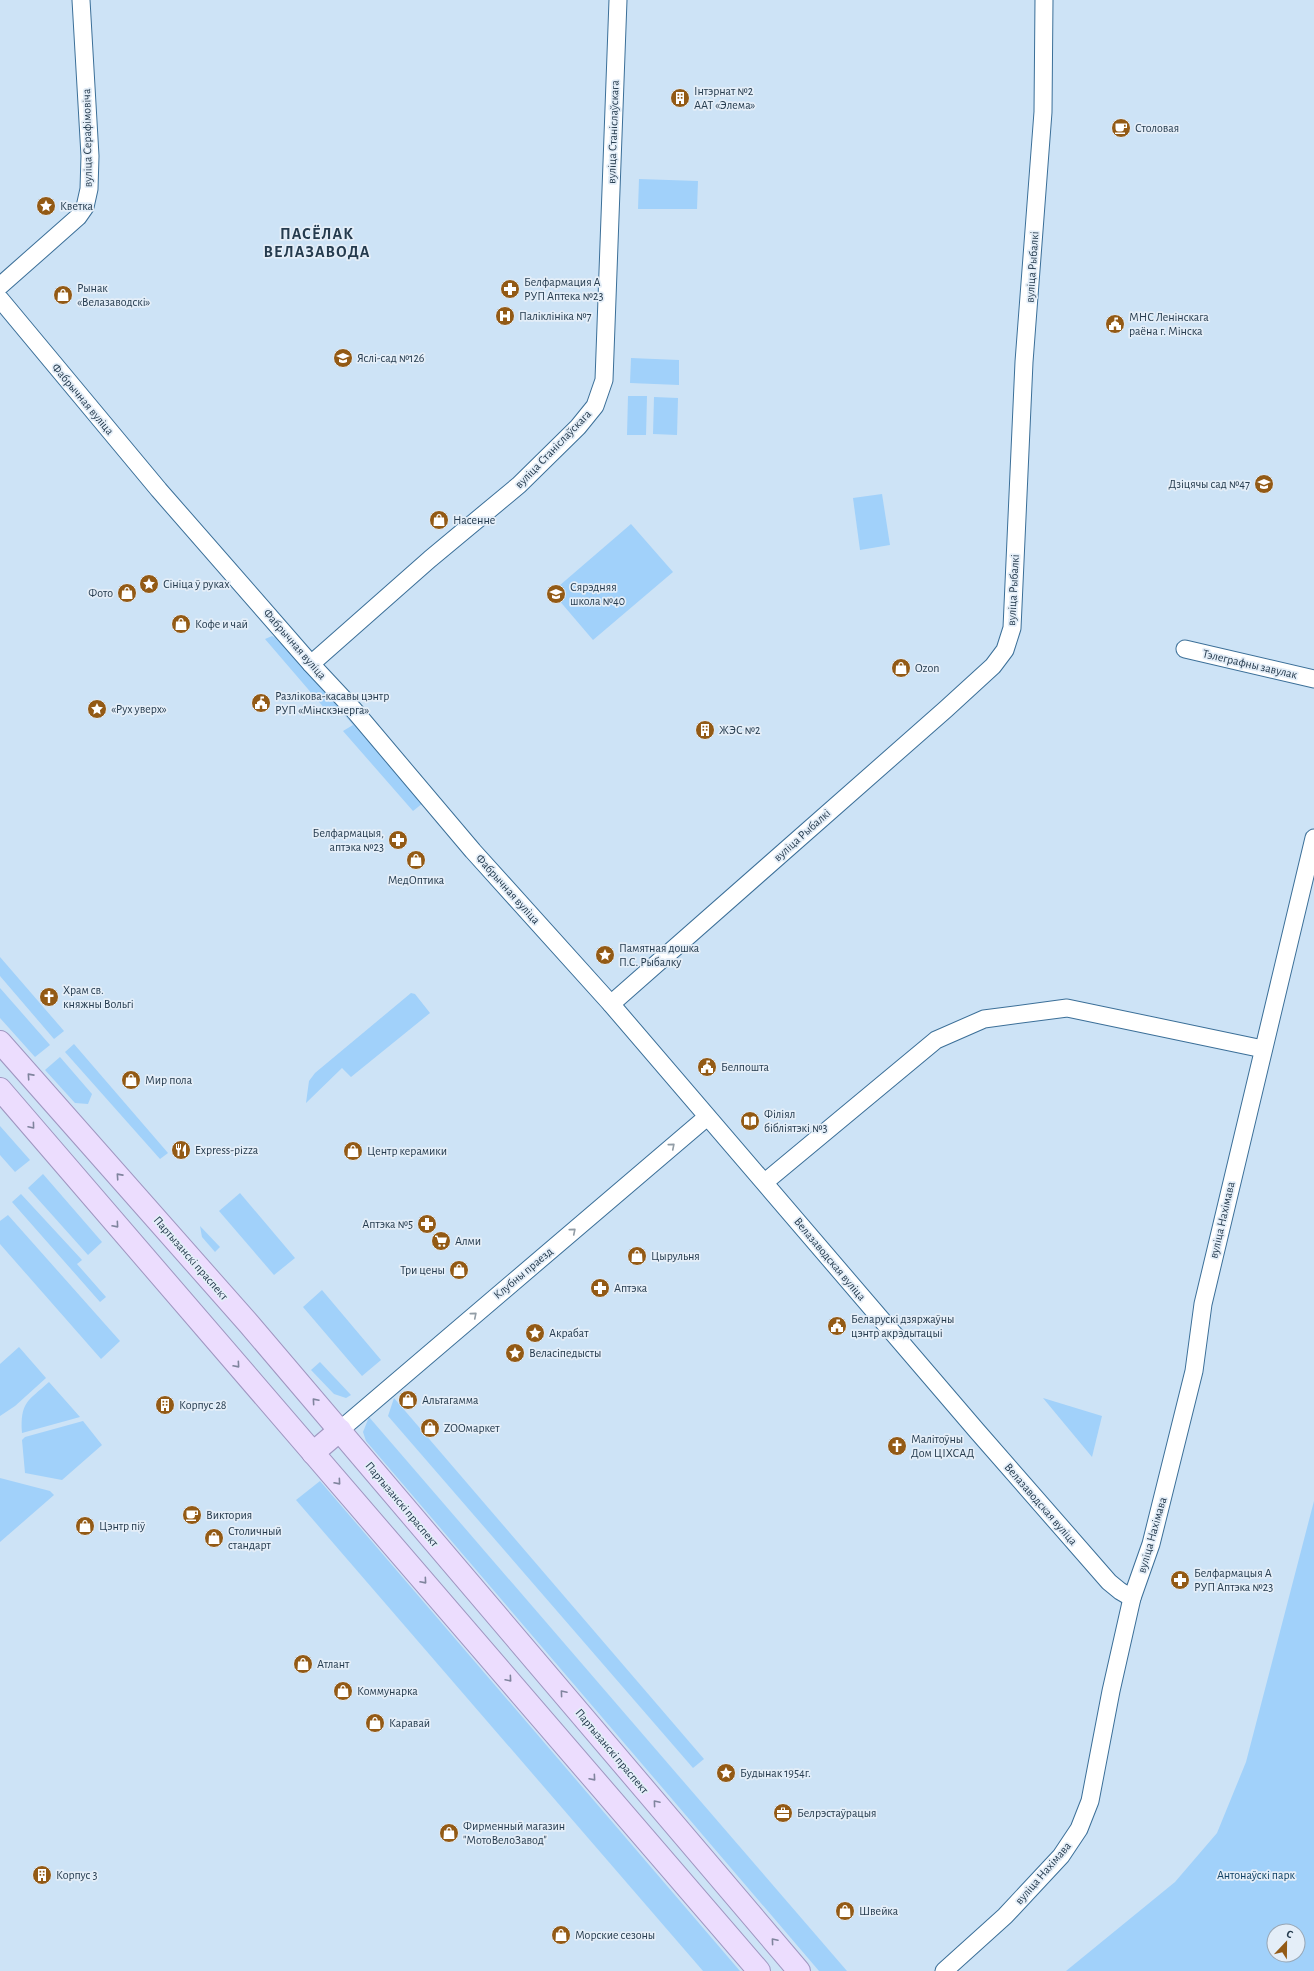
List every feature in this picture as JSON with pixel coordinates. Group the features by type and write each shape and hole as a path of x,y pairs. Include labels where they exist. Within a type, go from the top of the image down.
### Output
{"main road":[{"name":"Партызанскі праспект","path":"0,1042 164,1226 340,1430 799,1971"},
{"path":"0,1089 759,1971"},
{"path":"313,1453 340,1430"},
{"path":"457,1619 458,1609 464,1598 471,1596 484,1601"}],"street":[{"name":"вуліца Серафімовіча","path":"0,286 78,217 85,207 90,189 90,156 81,0"},
{"name":"вуліца Станіслаўскага","path":"311,664 430,559 519,485 578,427 595,406 604,380 618,0"},
{"name":"вуліца Рыбалкі","path":"611,1004 946,709 993,666 1005,650 1012,628 1024,370 1042,112 1044,0"},
{"name":"Фабрычная вуліца","path":"0,299 159,490 353,710 473,851 611,1004"},
{"name":"Тэлеграфны завулак","path":"1186,649 1314,679"},
{"name":"вуліца Нахімава","path":"944,1971 1005,1916 1061,1856 1079,1829 1090,1801 1111,1691 1132,1598 1151,1544 1194,1371 1202,1304 1314,838"},
{"name":"Велазаводская вуліца","path":"611,1004 1068,1536 1109,1582 1132,1598"},
{"path":"765,1182 936,1040 984,1019 1066,1008 1263,1049"},
{"name":"Клубны праезд","path":"340,1430 707,1117"}],"green space":[{"path":"639,179 698,181 697,209 638,209"},
{"path":"631,358 679,360 679,385 630,383"},
{"path":"628,396 647,396 646,435 627,435"},
{"path":"654,397 678,398 677,435 653,434"},
{"path":"882,494 890,545 860,550 853,498"},
{"path":"631,524 673,572 593,640 552,592"},
{"path":"272,636 278,639 423,803 413,811 343,731 353,725 338,707 332,717 265,639"},
{"path":"0,957 64,1031 54,1039 0,976"},
{"path":"0,988 50,1045 35,1057 0,1018"},
{"path":"411,993 415,994 430,1013 351,1077 342,1068 306,1103 309,1081 315,1073"},
{"path":"74,1044 168,1153 160,1159 65,1052"},
{"path":"60,1057 92,1094 88,1104 75,1103 45,1070"},
{"path":"0,1126 30,1160 15,1172 0,1155"},
{"path":"43,1174 102,1242 88,1255 28,1188"},
{"path":"240,1193 295,1258 274,1275 219,1211"},
{"path":"21,1194 82,1260 77,1264 106,1297 100,1302 12,1202"},
{"path":"8,1215 120,1341 101,1359 0,1244 0,1221"},
{"path":"200,1226 220,1247 215,1252 202,1237"},
{"path":"322,1290 381,1360 362,1376 303,1307"},
{"path":"19,1347 46,1378 15,1406 0,1416 0,1364"},
{"path":"320,1362 351,1395 346,1398 334,1394 311,1370"},
{"path":"49,1382 80,1417 22,1433 22,1415 24,1408 31,1398"},
{"path":"394,1398 704,1759 693,1768 388,1416"},
{"path":"1043,1398 1102,1416 1092,1457"},
{"path":"369,1417 847,1971 819,1971 366,1441 363,1432"},
{"path":"83,1421 102,1445 62,1480 25,1473 22,1440 25,1437"},
{"path":"0,1478 50,1491 54,1495 0,1542"},
{"path":"320,1481 740,1971 703,1971 296,1500"},
{"name":"Антонаўскі парк","path":"1314,1501 1314,1971 1066,1971 1175,1882 1217,1833 1246,1762"}],"place":[{"name":"Інтэрнат №2 ААТ «Элема»","path":"680,98"},
{"name":"Столовая","path":"1121,128"},
{"name":"Кветка","path":"46,206"},
{"name":"Белфармация А РУП Аптека №23","path":"510,289"},
{"name":"Рынак «Велазаводскі»","path":"63,295"},
{"name":"Паліклініка №7","path":"505,316"},
{"name":"МНС Ленінскага раёна г. Мінска","path":"1115,324"},
{"name":"Яслі-сад №126","path":"343,358"},
{"name":"Дзіцячы сад №47","path":"1264,484"},
{"name":"Насенне","path":"439,520"},
{"name":"Сініца ў руках","path":"149,584"},
{"name":"Фото","path":"127,593"},
{"name":"Сярэдняя школа №40","path":"556,594"},
{"name":"Кофе и чай","path":"181,624"},
{"name":"Ozon","path":"901,668"},
{"name":"Разлікова-касавы цэнтр РУП «Мінскэнерга»","path":"261,703"},
{"name":"«Рух уверх»","path":"97,709"},
{"name":"ЖЭС №2","path":"705,730"},
{"name":"Белфармацыя, аптэка №23","path":"398,840"},
{"name":"МедОптика","path":"416,860"},
{"name":"Памятная дошка П.С. Рыбалку","path":"605,955"},
{"name":"Храм св. княжны Вольгі","path":"49,997"},
{"name":"Белпошта","path":"707,1067"},
{"name":"Мир пола","path":"131,1080"},
{"name":"Філіял бібліятэкі №3","path":"750,1121"},
{"name":"Express-pizza","path":"181,1150"},
{"name":"Центр керамики","path":"353,1151"},
{"name":"Аптэка №5","path":"427,1224"},
{"name":"Алми","path":"441,1241"},
{"name":"Цырульня","path":"637,1256"},
{"name":"Три цены","path":"459,1270"},
{"name":"Аптэка","path":"600,1288"},
{"name":"Беларускі дзяржаўны цэнтр акрэдытацыі","path":"837,1326"},
{"name":"Акрабат","path":"535,1333"},
{"name":"Веласіпедысты","path":"515,1353"},
{"name":"Альтагамма","path":"408,1400"},
{"name":"Корпус 28","path":"165,1405"},
{"name":"ZOOмаркет","path":"430,1428"},
{"name":"Малітоўны Дом ЦІХСАД","path":"897,1446"},
{"name":"Виктория","path":"192,1515"},
{"name":"Цэнтр піў","path":"85,1526"},
{"name":"Столичный стандарт","path":"214,1538"},
{"name":"Белфармацыя А РУП Аптэка №23","path":"1180,1580"},
{"name":"Атлант","path":"303,1664"},
{"name":"Коммунарка","path":"343,1691"},
{"name":"Каравай","path":"375,1723"},
{"name":"Будынак 1954г.","path":"726,1773"},
{"name":"Белрэстаўрацыя","path":"783,1813"},
{"name":"Фирменный магазин \"МотоВелоЗавод\"","path":"449,1833"},
{"name":"Корпус 3","path":"42,1875"},
{"name":"Швейка","path":"845,1911"},
{"name":"Морские сезоны","path":"561,1935"}],"district":[{"name":"ПАСЁЛАК ВЕЛАЗАВОДА","path":"317,242"}]}
